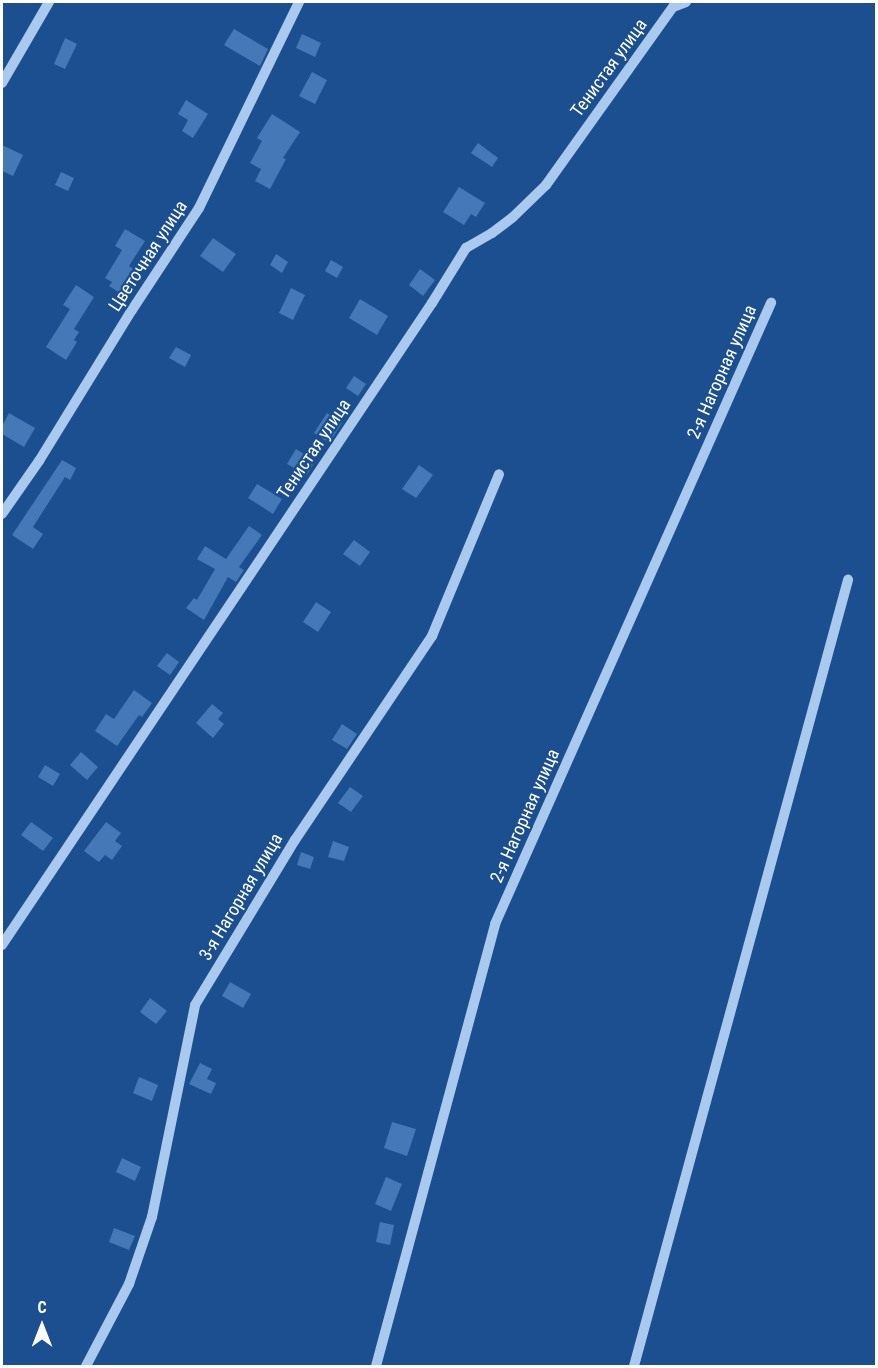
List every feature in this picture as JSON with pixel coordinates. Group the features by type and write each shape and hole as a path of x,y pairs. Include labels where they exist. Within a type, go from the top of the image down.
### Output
{"street":[{"path":"2,83 49,2"},
{"name":"Цветочная улица","path":"2,514 39,461 132,310 200,208 299,2"},
{"name":"Тенистая улица","path":"2,945 419,322 466,248 513,217 546,185 673,7 686,2"},
{"name":"2-я Нагорная улица","path":"376,1366 495,924 771,303"},
{"name":"3-я Нагорная улица","path":"86,1366 129,1284 152,1217 195,1005 295,840 432,636 499,474"},
{"path":"634,1366 848,580"}],"building":[{"path":"234,29 268,49 260,66 224,45"},
{"path":"302,34 321,43 315,57 296,48"},
{"path":"65,38 77,44 65,69 54,64"},
{"path":"312,72 327,80 315,104 299,96"},
{"path":"186,100 208,114 193,138 182,131 188,120 178,114"},
{"path":"272,114 300,132 283,158 286,159 270,189 255,181 261,169 250,163 262,141 257,138"},
{"path":"478,143 498,158 492,167 471,153"},
{"path":"2,145 23,155 13,176 2,171"},
{"path":"61,172 74,178 68,191 55,185"},
{"path":"459,187 485,203 476,217 471,214 464,225 443,212"},
{"path":"125,229 145,241 129,266 137,271 123,295 109,286 112,282 105,278 122,250 115,246"},
{"path":"213,238 236,254 223,272 200,256"},
{"path":"276,254 288,262 282,273 270,265"},
{"path":"331,260 343,267 337,278 325,271"},
{"path":"420,269 435,280 423,296 409,285"},
{"path":"76,285 94,297 74,329 79,332 74,340 77,342 66,360 46,347 70,309 63,305"},
{"path":"291,288 305,295 293,320 279,313"},
{"path":"360,299 388,316 377,335 349,318"},
{"path":"176,347 191,355 185,367 169,358"},
{"path":"354,376 366,384 358,396 346,388"},
{"path":"9,413 35,428 24,447 2,434 2,426"},
{"path":"327,413 342,423 329,443 314,433"},
{"path":"296,449 315,461 307,475 287,464"},
{"path":"62,460 76,468 70,480 65,477 33,527 43,534 33,549 12,535"},
{"path":"419,465 433,475 416,498 402,489"},
{"path":"257,484 282,499 273,514 248,498"},
{"path":"249,526 262,535 239,567 244,570 236,582 228,577 204,620 186,608 194,598 197,600 215,569 197,559 205,546 226,559"},
{"path":"354,540 370,552 360,566 343,554"},
{"path":"316,602 331,612 318,632 303,622"},
{"path":"167,653 179,662 170,675 157,666"},
{"path":"134,690 152,703 142,717 139,715 117,746 95,731 106,714 114,719"},
{"path":"212,704 223,713 218,719 224,724 213,738 196,723"},
{"path":"342,724 357,734 347,749 332,740"},
{"path":"81,752 98,767 87,780 70,765"},
{"path":"45,765 60,774 53,786 38,777"},
{"path":"350,787 363,796 351,812 338,803"},
{"path":"31,822 53,838 43,851 21,835"},
{"path":"106,822 121,833 115,841 122,846 112,860 105,855 99,862 84,851"},
{"path":"333,841 349,847 344,861 328,857"},
{"path":"301,852 314,857 310,869 297,865"},
{"path":"230,982 251,994 243,1008 222,996"},
{"path":"150,998 167,1011 156,1024 140,1012"},
{"path":"200,1063 212,1069 207,1079 216,1083 211,1094 189,1084"},
{"path":"139,1077 158,1085 152,1101 133,1093"},
{"path":"392,1122 416,1129 407,1156 384,1148"},
{"path":"122,1158 141,1167 135,1181 116,1172"},
{"path":"386,1177 402,1184 391,1211 375,1204"},
{"path":"380,1222 394,1225 390,1245 376,1242"},
{"path":"114,1228 135,1236 129,1250 109,1242"}]}
